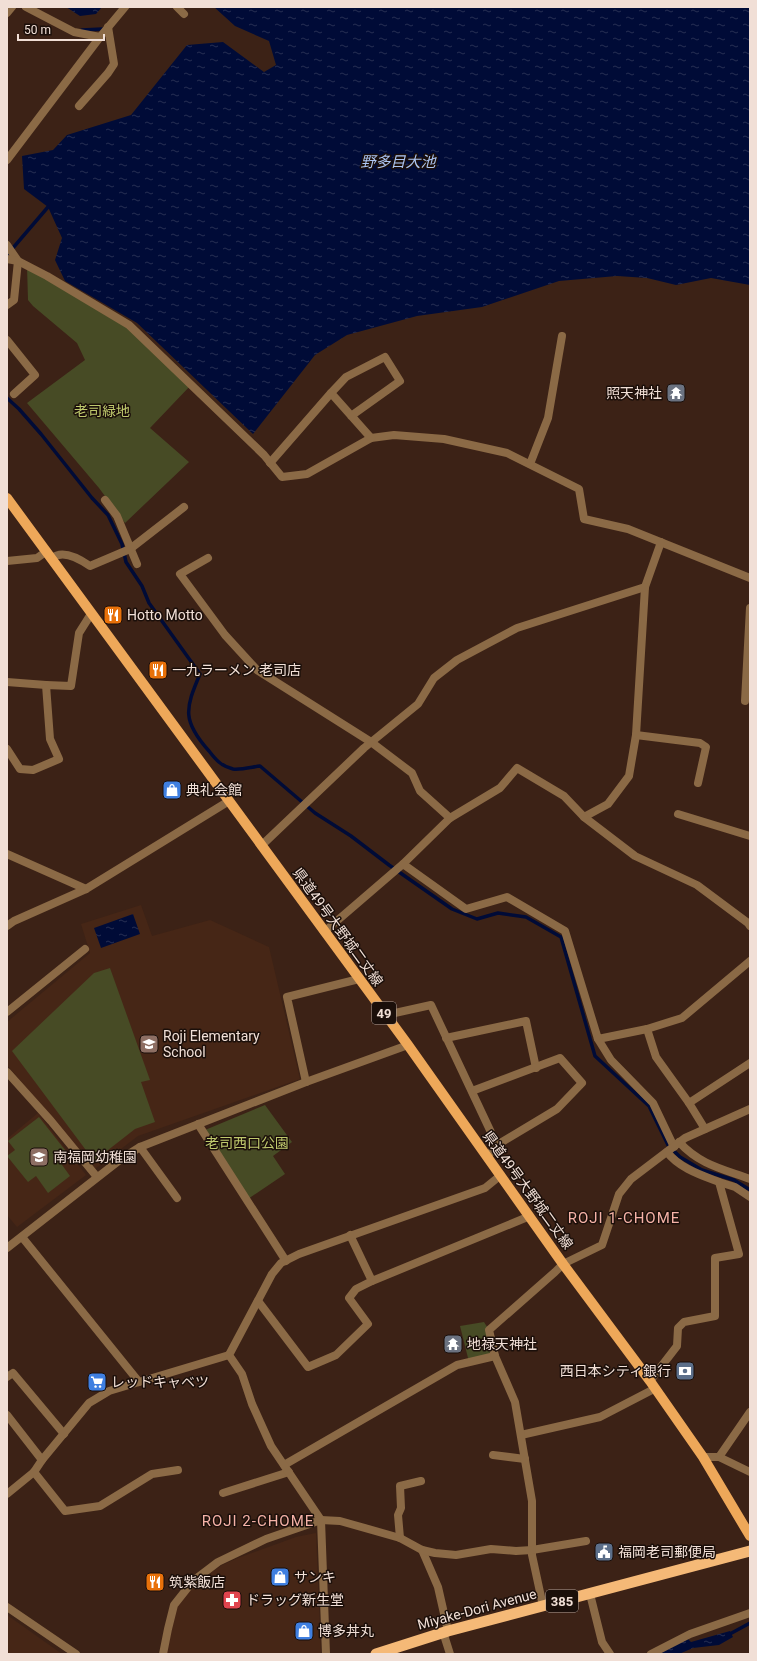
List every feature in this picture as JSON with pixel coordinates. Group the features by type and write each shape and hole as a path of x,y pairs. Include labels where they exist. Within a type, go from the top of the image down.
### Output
{"highway":[{"name":"Miyake-Dori Avenue","path":"376,1654 446,1632 750,1552"}],"main road":[{"name":"県道49号大野城二丈線","path":"7,498 408,1045 444,1099 652,1385 703,1457 750,1536"}],"street":[{"path":"7,13 12,7"},
{"path":"26,7 74,32 100,37"},
{"path":"8,156 125,7"},
{"path":"177,7 184,14"},
{"path":"79,106 114,64 108,28"},
{"path":"7,246 18,261 14,300 7,305"},
{"path":"7,259 18,261 128,325 270,463 282,477 307,474 371,438 394,435 444,439 507,453 579,489 584,519 628,529 750,578"},
{"path":"530,464 548,418 562,336"},
{"path":"7,340 35,374 14,394"},
{"path":"270,463 346,377 385,356 400,381 351,416"},
{"path":"331,393 371,438"},
{"path":"105,500 117,516 137,564"},
{"path":"7,561 65,554 81,560 90,566 130,549 184,507"},
{"path":"584,817 608,804 629,776 636,735 646,588 661,542"},
{"path":"208,558 180,574 225,635 257,670 371,742 412,773 420,791 450,818"},
{"path":"261,846 371,742 418,704 434,678 458,660 517,628 646,588"},
{"path":"745,701 750,608"},
{"path":"7,682 71,686 79,633 91,614"},
{"path":"7,750 20,769 32,770 59,759 50,739 46,685"},
{"path":"636,735 700,743 706,747 698,783"},
{"path":"324,932 402,865 450,818 500,788 517,768 564,796 584,817 635,856 697,885 750,926"},
{"path":"7,926 14,921 86,889 229,801"},
{"path":"678,814 750,836"},
{"path":"7,854 86,889"},
{"path":"402,865 466,909 507,897 565,931 598,1039 611,1060 653,1103 677,1144 696,1158 724,1171 750,1179"},
{"path":"7,1012 85,949"},
{"path":"598,1039 647,1030 682,1018 750,961"},
{"path":"306,1082 287,997 359,979"},
{"path":"386,1015 431,1005 497,1145"},
{"path":"446,1038 526,1021 536,1068"},
{"path":"647,1030 656,1057 689,1103 705,1129"},
{"path":"7,1248 121,1158 140,1147 306,1082 408,1045"},
{"path":"472,1091 560,1058 582,1083 557,1109 497,1145 487,1157"},
{"path":"689,1103 750,1063"},
{"path":"7,1072 51,1121 97,1177"},
{"path":"543,1606 532,1550 532,1501 515,1402 495,1356 489,1330 563,1264 602,1245 619,1194 631,1179 685,1138 750,1109"},
{"path":"198,1124 286,1260"},
{"path":"140,1147 177,1198"},
{"path":"667,1152 672,1158 695,1172 735,1187 750,1197"},
{"path":"7,1494 34,1472 42,1460 89,1403 98,1396 109,1391 229,1355 272,1274 281,1263 299,1254 350,1235 485,1188 501,1176"},
{"path":"521,1435 600,1417 652,1385 677,1346 678,1328 684,1322 715,1316 715,1258 739,1254 719,1182"},
{"path":"258,1301 308,1367 336,1355 368,1324 349,1298 356,1289 530,1216"},
{"path":"350,1235 372,1281"},
{"path":"22,1237 139,1382"},
{"path":"229,1355 242,1374 252,1404 271,1446 321,1520 326,1654"},
{"path":"284,1465 457,1365 495,1356"},
{"path":"7,1377 13,1373 64,1434"},
{"path":"719,1457 750,1412"},
{"path":"8,1417 42,1460"},
{"path":"493,1455 525,1459"},
{"path":"703,1457 719,1457 750,1472"},
{"path":"34,1472 65,1511 100,1506 152,1474 178,1470"},
{"path":"223,1493 289,1472"},
{"path":"400,1538 398,1515 401,1508 400,1486 421,1481"},
{"path":"163,1654 174,1605 193,1581 218,1562 266,1539 321,1520 340,1521 400,1538 422,1550 435,1554 456,1555 491,1549 516,1551 532,1550 586,1541"},
{"path":"422,1550 438,1587 450,1654"},
{"path":"590,1594 602,1642 610,1654"},
{"path":"7,1607 76,1654"},
{"path":"651,1654 690,1634 750,1613"}],"shaded area":[{"name":"Roji Elementary School","path":"141,905 152,936 210,920 269,947 300,1079 138,1136 95,1169 7,1065 7,1022 90,953 81,924"},
{"name":"南福岡幼稚園","path":"38,1113 86,1175 17,1227 7,1215 7,1139"},
{"path":"316,1533 321,1654 166,1654 178,1604 193,1584 222,1565 238,1558 296,1537"},
{"path":"7,1615 62,1654 7,1654"}],"green space":[{"name":"老司緑地","path":"27,266 129,325 191,385 150,428 189,462 125,523 99,488 27,403 85,360 77,343 33,306 28,300"},
{"path":"110,968 150,1080 141,1082 155,1122 135,1129 94,1161 12,1051 94,973"},
{"name":"老司西口公園","path":"265,1105 292,1142 273,1156 285,1174 248,1199 205,1130"},
{"path":"39,1117 69,1155 60,1162 70,1176 48,1193 36,1176 28,1182 7,1156 15,1150 8,1141"},
{"path":"484,1322 489,1330 495,1356 469,1362 460,1326"}],"water":[{"path":"66,7 102,7 96,14 80,16"},
{"name":"野多目大池","path":"214,7 750,7 750,285 711,278 676,285 647,278 617,276 559,281 482,307 417,316 347,335 315,355 253,434 137,323 65,281 55,260 62,238 48,207 24,189 22,156 53,150 67,135 131,115 187,45 223,42 264,72 276,65 269,41 235,26"},
{"path":"133,914 140,934 101,948 94,928"},
{"path":"730,1631 733,1637 719,1645 693,1648 679,1654 656,1654 688,1639 691,1642"}],"waterway":[{"path":"82,30 102,29"},
{"path":"7,255 48,207"},
{"path":"7,398 41,434 92,498 108,515 122,544 126,562 142,586 149,603 200,674 189,706 190,723 200,741 217,760 225,766 233,769 260,766 315,813 351,836 389,865 452,909 477,919 498,913 526,917 561,937 595,1056 649,1106 668,1145 680,1157 702,1170 734,1180 750,1190"},
{"path":"728,1635 750,1623"}],"place":[{"name":"照天神社","path":"676,393"},
{"name":"Hotto Motto","path":"113,615"},
{"name":"一九ラーメン 老司店","path":"158,670"},
{"name":"典礼会館","path":"172,790"},
{"name":"Roji Elementary School","path":"149,1044"},
{"name":"南福岡幼稚園","path":"39,1157"},
{"name":"地禄天神社","path":"453,1344"},
{"name":"西日本シティ銀行","path":"685,1371"},
{"name":"レッドキャベツ","path":"97,1382"},
{"name":"福岡老司郵便局","path":"604,1552"},
{"name":"サンキ","path":"280,1577"},
{"name":"筑紫飯店","path":"155,1582"},
{"name":"ドラッグ新生堂","path":"232,1600"},
{"name":"博多丼丸","path":"304,1631"}],"district":[{"name":"ROJI 1-CHOME","path":"624,1218"},
{"name":"ROJI 2-CHOME","path":"258,1521"}]}
